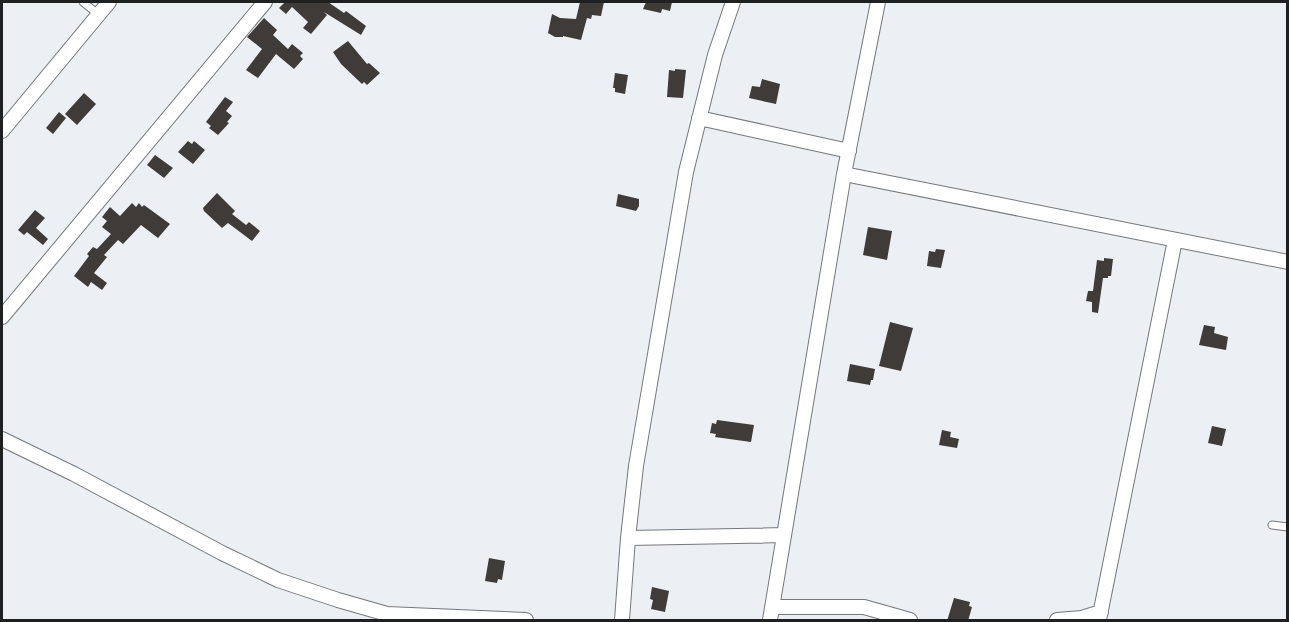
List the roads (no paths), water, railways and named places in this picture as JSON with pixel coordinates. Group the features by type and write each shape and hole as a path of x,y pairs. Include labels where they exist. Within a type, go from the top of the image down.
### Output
{"street":[{"path":"2,132 109,2"},
{"path":"2,317 265,2"},
{"path":"622,621 636,466 684,183 715,55 733,2"},
{"path":"879,2 844,174 771,614 864,608 910,621"},
{"path":"699,118 849,150"},
{"path":"844,174 1287,262"},
{"path":"1057,621 1100,616 1175,240"},
{"path":"2,438 278,580 387,614 526,621"},
{"path":"628,537 784,535"}],"lane":[{"path":"83,2 98,14"},
{"path":"1272,525 1287,527"}]}
